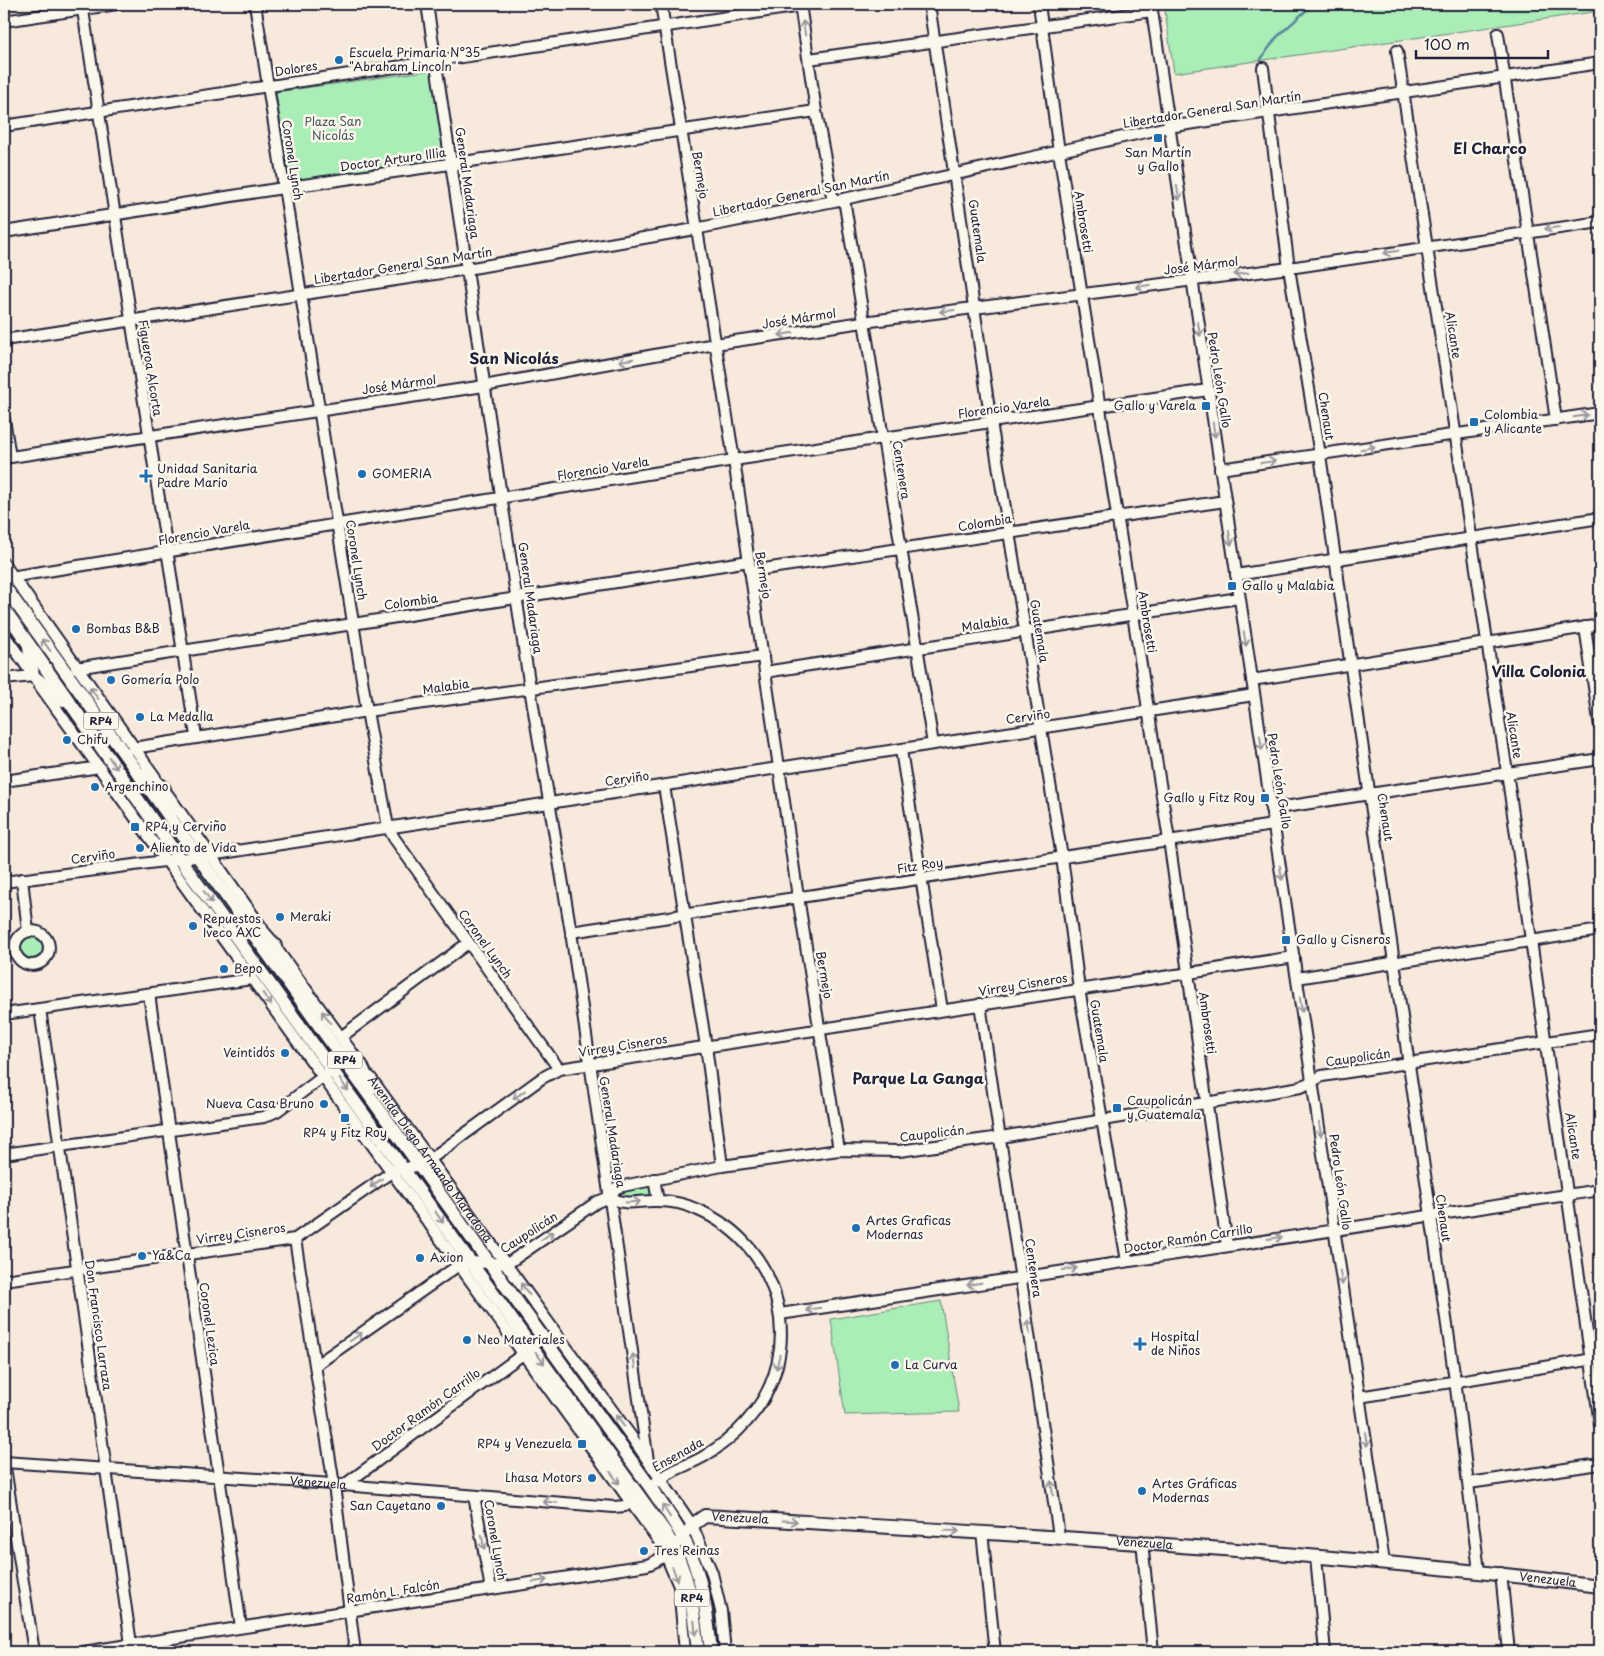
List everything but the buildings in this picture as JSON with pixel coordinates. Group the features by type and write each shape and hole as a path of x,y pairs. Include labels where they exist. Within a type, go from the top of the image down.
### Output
{"main road":[{"name":"Avenida Diego Armando Maradona","path":"4,586 130,752 174,823 204,855 336,1039 380,1110 424,1162 492,1265 650,1487 682,1536 699,1578 710,1652"},
{"name":"RP4","path":"4,609 76,711 173,859 636,1499 671,1551 690,1586 698,1652"},
{"path":"29,645 33,676 76,711"},
{"path":"130,752 164,789 174,823"},
{"path":"204,855 275,946"},
{"path":"336,1039 362,1066 380,1110"},
{"name":"Venezuela","path":"692,1525 705,1516 1059,1536 1384,1562 1479,1571 1600,1586"}],"street":[{"path":"4,21 82,6 118,4"},
{"name":"Coronel Lynch","path":"255,4 318,409 367,711 388,827 468,943 560,1069"},
{"name":"General Madariaga","path":"427,4 484,386 503,498 530,688 571,932 648,1461"},
{"name":"Bermejo","path":"661,4 695,229 734,460 798,897 839,1150"},
{"name":"Guatemala","path":"929,4 992,422 1062,857 1079,989 1127,1261"},
{"name":"Ambrosetti","path":"1039,4 1059,152 1149,712 1227,1245"},
{"path":"801,5 816,111 833,201"},
{"name":"Dolores","path":"4,126 801,5"},
{"name":"Figueroa Alcorta","path":"82,6 196,736"},
{"path":"809,59 1042,26 1152,7"},
{"name":"Pedro León Gallo","path":"1152,7 1168,127 1384,1562"},
{"path":"1498,34 1556,420"},
{"name":"Alicante","path":"1397,51 1507,772 1545,1041 1596,1359 1600,1424"},
{"name":"Libertador General San Martín","path":"4,340 300,295 695,229 844,199 1168,127 1600,63"},
{"name":"Chenaut","path":"1263,68 1289,268 1320,455 1455,1380 1479,1571"},
{"name":"Doctor Arturo Illia","path":"4,232 284,188 816,111"},
{"name":"Centenera","path":"844,199 900,550 919,647 933,744"},
{"name":"José Mármol","path":"7,457 148,434 484,386 715,344 863,322 1289,268 1426,246 1600,222"},
{"name":"Florencio Varela","path":"8,577 734,460 1208,390"},
{"path":"1220,469 1600,413"},
{"path":"4,419 7,457"},
{"name":"Colombia","path":"76,668 353,623 749,566 900,550 1224,500"},
{"path":"1236,575 1334,558 1600,518"},
{"name":"Avenida Diego Armando Maradona","path":"4,564 8,577 76,668 130,752"},
{"name":"Malabia","path":"766,672 1239,598"},
{"path":"1252,680 1600,624"},
{"path":"1585,627 1600,727"},
{"path":"4,634 100,768 173,859 252,979 328,1073 270,1115 4,1154"},
{"name":"Malabia","path":"130,752 196,736 763,656"},
{"path":"4,679 33,676"},
{"name":"Cerviño","path":"4,882 204,855 1254,695"},
{"path":"901,750 942,1010"},
{"path":"1271,810 1600,759"},
{"path":"4,781 100,768"},
{"path":"664,786 706,1046 722,1166"},
{"name":"Avenida Diego Armando Maradona","path":"164,789 204,855"},
{"name":"Fitz Roy","path":"571,932 1273,825"},
{"path":"22,879 28,931"},
{"path":"1297,978 1394,961 1600,930"},
{"path":"336,1039 468,943"},
{"name":"Avenida Diego Armando Maradona","path":"275,946 336,1039"},
{"name":"Virrey Cisneros","path":"4,1280 295,1239 398,1170 424,1162 542,1078 560,1069 589,1063 1294,957"},
{"path":"4,1014 252,979"},
{"name":"Coronel Lezica","path":"149,994 240,1627"},
{"name":"Centenera","path":"980,1004 1022,1276 1059,1536"},
{"name":"Don Francisco Larraza","path":"40,1009 61,1146 104,1468 131,1644"},
{"name":"Caupolicán","path":"465,1263 507,1264 597,1202 610,1197 616,1188 654,1179 722,1166 839,1150 899,1151 1001,1137 1301,1088 1322,1076 1600,1034"},
{"name":"Avenida Diego Armando Maradona","path":"362,1066 424,1162 507,1264 692,1525 712,1573 721,1611 725,1652"},
{"path":"654,1179 658,1201"},
{"name":"Doctor Ramón Carrillo","path":"780,1314 1600,1190"},
{"name":"Ensenada","path":"610,1197 620,1203 658,1201 698,1209 723,1222 741,1238 758,1258 769,1279 780,1314 782,1344 778,1363 772,1385 759,1406 746,1422 713,1450 660,1478 636,1499"},
{"path":"295,1239 338,1485 349,1611 355,1652"},
{"path":"316,1365 465,1263 523,1354 636,1499"},
{"name":"Doctor Ramón Carrillo","path":"338,1485 523,1354"},
{"path":"1360,1397 1455,1380 1596,1359"},
{"path":"4,1461 34,1652"},
{"name":"Venezuela","path":"4,1461 614,1507 625,1506 636,1499"},
{"path":"1469,1483 1600,1464"},
{"name":"Coronel Lynch","path":"474,1496 491,1589"},
{"name":"Ramón L. Falcón","path":"83,1652 647,1565 658,1561 671,1551 692,1525"},
{"path":"982,1532 995,1652"},
{"path":"1142,1542 1153,1652"},
{"path":"671,1551 679,1586 685,1652"},
{"path":"1316,1557 1325,1652"},
{"path":"1501,1574 1509,1652"}],"green space":[{"path":"1164,4 1600,4 1600,11 1174,73"},
{"name":"Plaza San Nicolás","path":"434,70 447,158 289,181 276,92"},
{"path":"4,595 179,840 180,845 175,843 4,603"},
{"path":"197,869 402,1155 398,1155 198,874"},
{"path":"32,936 40,940 44,948 40,956 32,960 24,956 20,948 24,940"},
{"path":"651,1186 652,1198 620,1198 620,1191"},
{"path":"488,1271 642,1483 637,1481 489,1277"},
{"name":"La Curva","path":"941,1301 959,1412 845,1415 831,1319"}],"waterway":[{"path":"1261,59 1276,38 1313,4"}],"place":[{"name":"Escuela Primaria N°35 \"Abraham Lincoln\"","path":"339,60"},
{"name":"San Martín y Gallo","path":"1158,138"},
{"name":"Gallo y Varela","path":"1206,406"},
{"name":"Colombia y Alicante","path":"1474,422"},
{"name":"GOMERIA","path":"362,474"},
{"name":"Unidad Sanitaria Padre Mario","path":"146,476"},
{"name":"Gallo y Malabia","path":"1232,586"},
{"name":"Bombas B&B","path":"76,629"},
{"name":"Gomería Polo","path":"111,680"},
{"name":"La Medalla","path":"140,717"},
{"name":"Chifu","path":"67,740"},
{"name":"Argenchino","path":"95,787"},
{"name":"Gallo y Fitz Roy","path":"1265,798"},
{"name":"RP4 y Cerviño","path":"135,827"},
{"name":"Aliento de Vida","path":"140,848"},
{"name":"Meraki","path":"280,917"},
{"name":"Repuestos Iveco AXC","path":"193,926"},
{"name":"Gallo y Cisneros","path":"1286,940"},
{"name":"Bepo","path":"224,969"},
{"name":"Veintidós","path":"285,1053"},
{"name":"Nueva Casa Bruno","path":"324,1104"},
{"name":"Caupolicán y Guatemala","path":"1117,1108"},
{"name":"RP4 y Fitz Roy","path":"345,1118"},
{"name":"Artes Graficas Modernas","path":"856,1228"},
{"name":"Ya&Ca","path":"142,1256"},
{"name":"Axion","path":"420,1258"},
{"name":"Neo Materiales","path":"467,1340"},
{"name":"Hospital de Niños","path":"1140,1344"},
{"name":"La Curva","path":"895,1365"},
{"name":"RP4 y Venezuela","path":"582,1444"},
{"name":"Lhasa Motors","path":"592,1478"},
{"name":"Artes Gráficas Modernas","path":"1142,1491"},
{"name":"San Cayetano","path":"441,1506"},
{"name":"Tres Reinas","path":"644,1551"}],"district":[{"name":"El Charco","path":"1490,149"},
{"name":"San Nicolás","path":"514,359"},
{"name":"Villa Colonia","path":"1539,672"},
{"name":"Parque La Ganga","path":"918,1079"}]}
